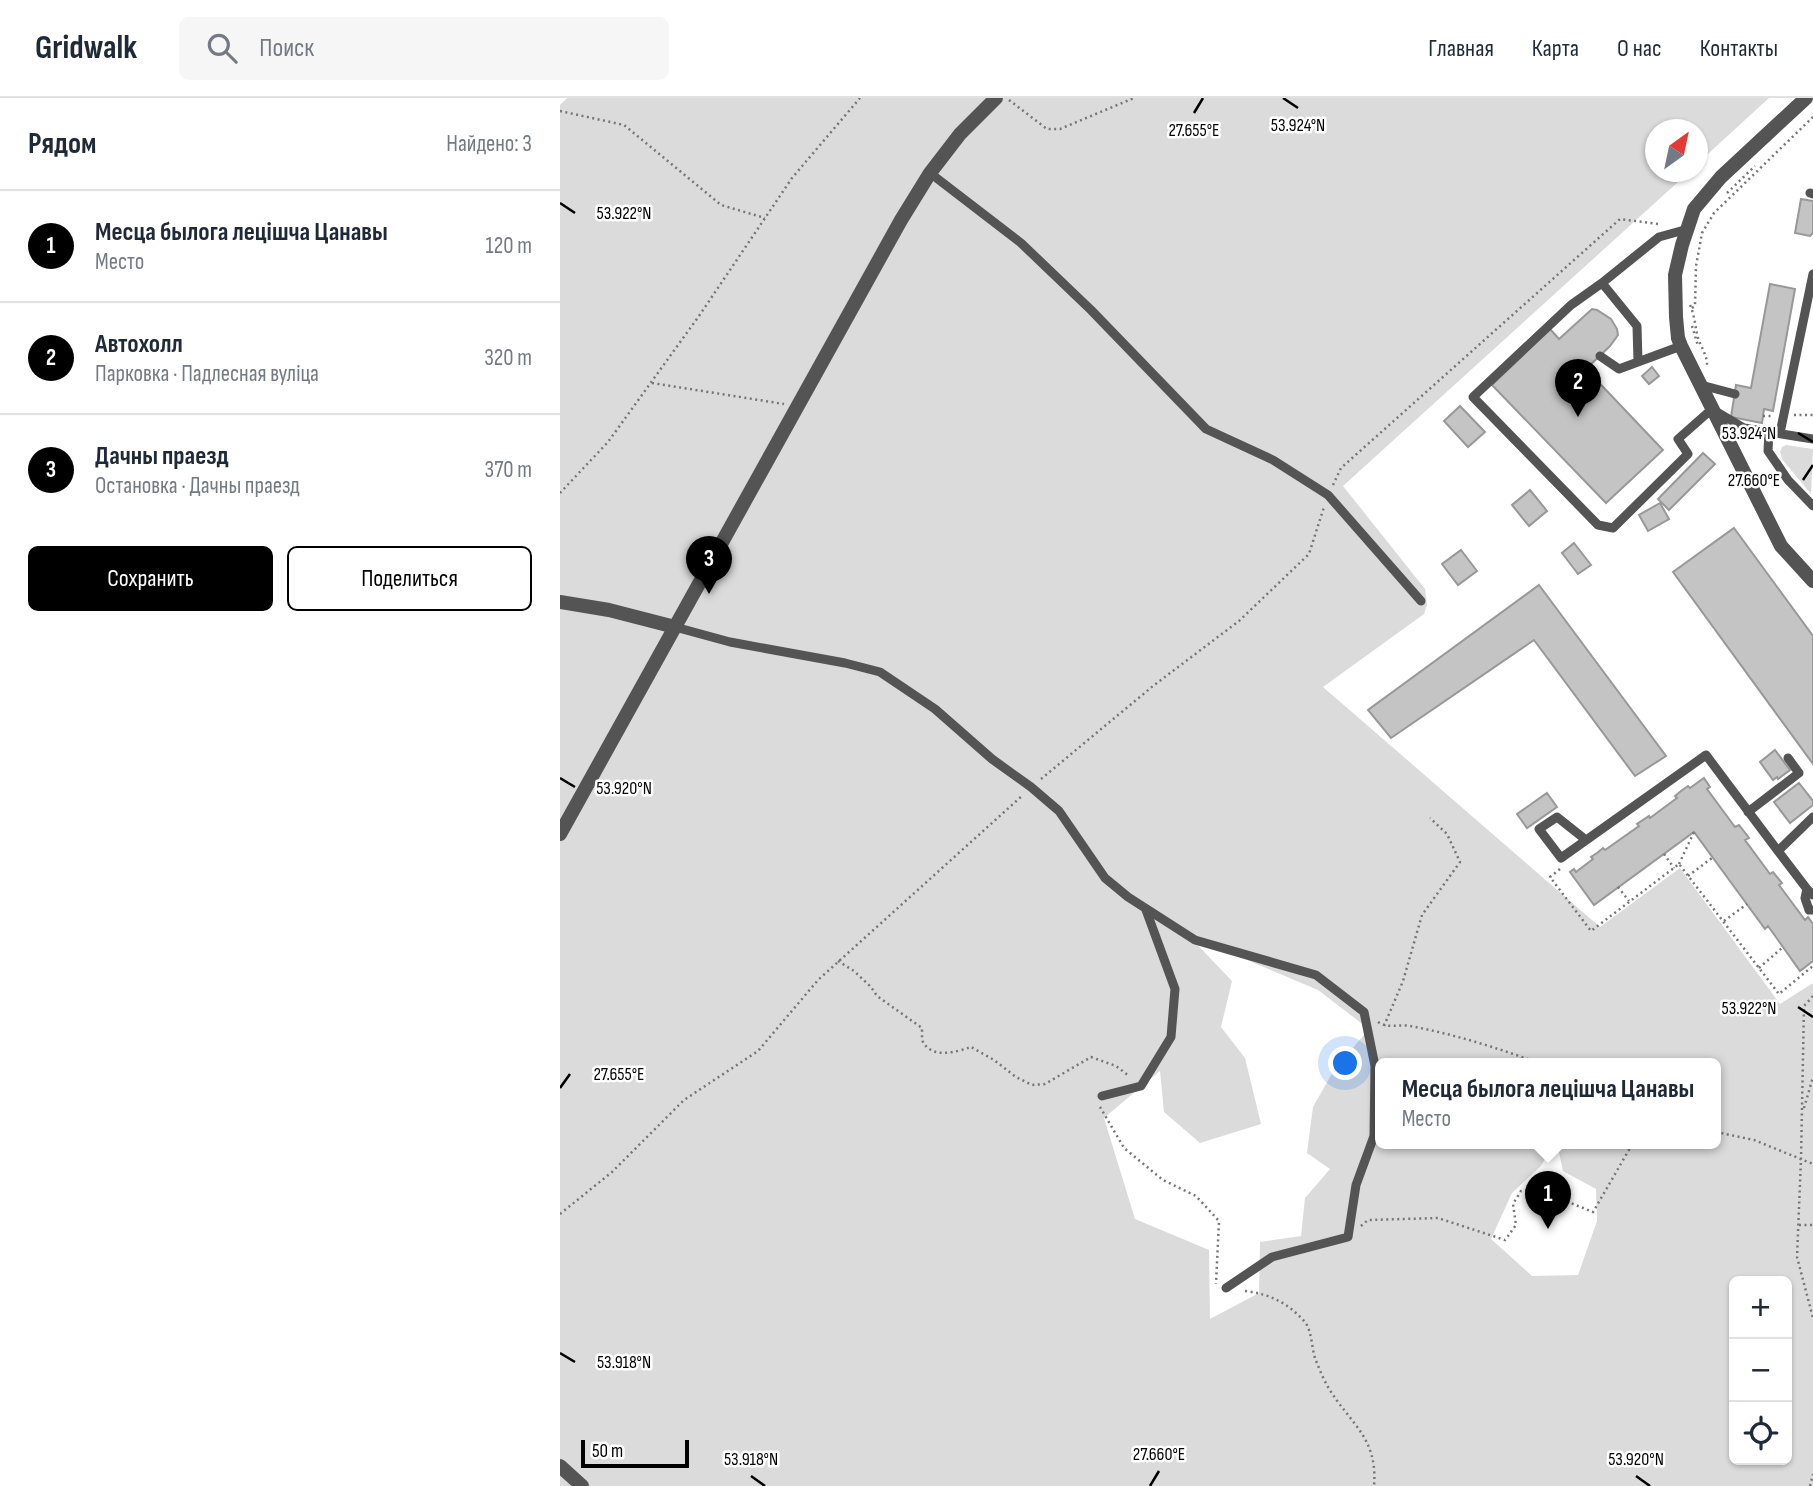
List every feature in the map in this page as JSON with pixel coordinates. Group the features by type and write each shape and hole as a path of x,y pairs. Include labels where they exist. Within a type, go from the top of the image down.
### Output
{"street":[{"path":"560,834 901,220 930,173 960,134 996,98"},
{"path":"1806,98 1708,190 1694,209 1675,275 1676,317 1681,346 1704,379 1712,409 1781,545 1813,581"},
{"path":"560,602 609,610 675,626"},
{"path":"560,1466 582,1486"}],"lane":[{"path":"930,173 1021,243 1091,310 1206,429 1273,460 1328,495 1421,601"},
{"path":"1688,229 1659,237 1571,305 1473,397 1598,525 1613,528 1688,454 1678,439 1712,409 1744,428 1813,439"},
{"path":"1780,433 1813,274"},
{"path":"1602,283 1637,326 1638,362"},
{"path":"1600,356 1619,369 1681,346"},
{"path":"1704,379 1735,394"},
{"path":"1769,431 1768,451 1788,480 1813,506"},
{"path":"675,626 730,642 863,666 880,672 935,709 992,759 1059,811 1105,878 1146,910 1195,940 1316,975 1364,1012 1375,1066 1374,1136 1356,1185 1348,1237 1272,1257 1226,1288"},
{"path":"1586,840 1556,817 1539,829 1561,858 1706,755 1810,892 1805,898 1809,910 1813,910"},
{"path":"1748,812 1800,772 1788,758"},
{"path":"1778,851 1813,817"},
{"path":"1102,1096 1141,1086 1171,1037 1175,989 1146,910"}],"path":[{"path":"560,493 608,442 792,178 860,98"},
{"path":"1006,98 1047,129 1060,129 1134,98"},
{"path":"560,111 624,125 721,205 765,218"},
{"path":"1690,278 1698,238 1716,204 1813,111"},
{"path":"1704,379 1705,367 1688,311 1695,306 1696,266 1702,233 1714,213 1813,117"},
{"path":"560,1214 612,1172 684,1100 758,1051 818,980 1031,787 1153,686 1239,621 1309,554 1328,495 1341,468 1620,219 1660,225"},
{"path":"1689,302 1692,308"},
{"path":"650,383 797,406"},
{"path":"1384,1026 1404,981 1422,915 1460,862 1447,834 1430,818"},
{"path":"1560,869 1550,877 1591,931 1679,864 1694,832"},
{"path":"1664,854 1674,867"},
{"path":"1688,876 1712,858"},
{"path":"1679,864 1779,994 1813,966"},
{"path":"1618,887 1629,902"},
{"path":"1724,922 1747,904"},
{"path":"1759,968 1783,947"},
{"path":"838,961 854,971 877,996 922,1028 922,1040 930,1049 946,1054 971,1047 1032,1085 1045,1084 1091,1057 1116,1066 1141,1086"},
{"path":"1813,996 1804,1006 1797,1257 1813,1318"},
{"path":"1364,1012 1384,1026 1407,1025 1483,1043 1525,1058"},
{"path":"1802,1114 1813,1077"},
{"path":"1102,1096 1100,1108 1124,1148 1163,1180 1196,1196 1219,1221 1215,1282 1219,1291 1226,1288 1259,1293 1287,1304 1307,1325 1315,1359 1328,1388 1362,1432 1375,1468 1374,1486"},
{"path":"1721,1133 1754,1140 1813,1164"},
{"path":"1348,1237 1368,1220 1438,1218 1505,1240 1516,1225 1513,1204 1521,1191 1536,1189 1593,1212 1630,1149"},
{"path":"1798,1225 1813,1225"},
{"path":"1810,1486 1813,1474"}],"shaded area":[{"path":"567,98 1769,98 1708,154 1708,119 1645,119 1645,182 1678,182 1343,486 1425,589 1427,605 1424,614 1323,687 1600,927 1680,868 1780,1004 1813,983 1813,1486 560,1486 560,105","holes":["1188,935 1318,990 1369,1029 1334,1070 1313,1107 1307,1153 1330,1169 1305,1198 1301,1236 1260,1242 1259,1293 1210,1319 1209,1250 1135,1219 1104,1118 1160,1071 1164,1112 1200,1143 1261,1124 1245,1058 1221,1027 1232,981","1375,1058 1721,1058 1721,1149 1558,1149 1563,1171 1596,1189 1597,1221 1578,1275 1532,1276 1491,1239 1512,1193 1541,1166 1551,1149 1375,1149"]},
{"path":"1786,445 1813,449 1811,494 1782,459 1780,452"}],"building":[{"path":"1801,199 1813,201 1813,233 1810,236 1795,233"},
{"path":"1770,284 1795,289 1773,411 1764,409 1762,423 1731,417 1736,385 1751,388"},
{"path":"1592,309 1611,319 1618,335 1586,369 1663,450 1606,503 1492,385 1550,329 1559,339"},
{"path":"1652,367 1659,376 1649,384 1642,376"},
{"path":"1460,406 1485,432 1468,447 1444,421"},
{"path":"1703,453 1715,464 1669,510 1658,499"},
{"path":"1530,490 1547,511 1529,526 1512,505"},
{"path":"1660,503 1669,519 1648,531 1639,515"},
{"path":"1734,528 1813,636 1813,764 1673,572"},
{"path":"1574,543 1591,565 1578,574 1562,553"},
{"path":"1461,550 1477,571 1458,585 1442,564"},
{"path":"1539,585 1666,756 1635,776 1534,640 1391,738 1368,710"},
{"path":"1775,750 1790,770 1773,780 1760,762"},
{"path":"1704,778 1710,787 1707,789 1735,827 1739,825 1749,838 1745,840 1770,874 1773,872 1782,883 1779,885 1805,920 1808,917 1813,924 1813,961 1800,971 1768,926 1765,929 1694,832 1594,905 1570,872 1574,869 1576,872 1603,848 1605,850 1639,826 1637,824 1677,798 1675,796 1681,791"},
{"path":"1799,783 1813,801 1813,805 1790,823 1774,802"},
{"path":"1547,793 1557,807 1527,828 1517,814"}],"place":[{"name":"Автохолл","path":"1578,417"},
{"name":"Дачны праезд","path":"709,594"},
{"name":"Месца былога лецішча Цанавы","path":"1548,1229"}]}
